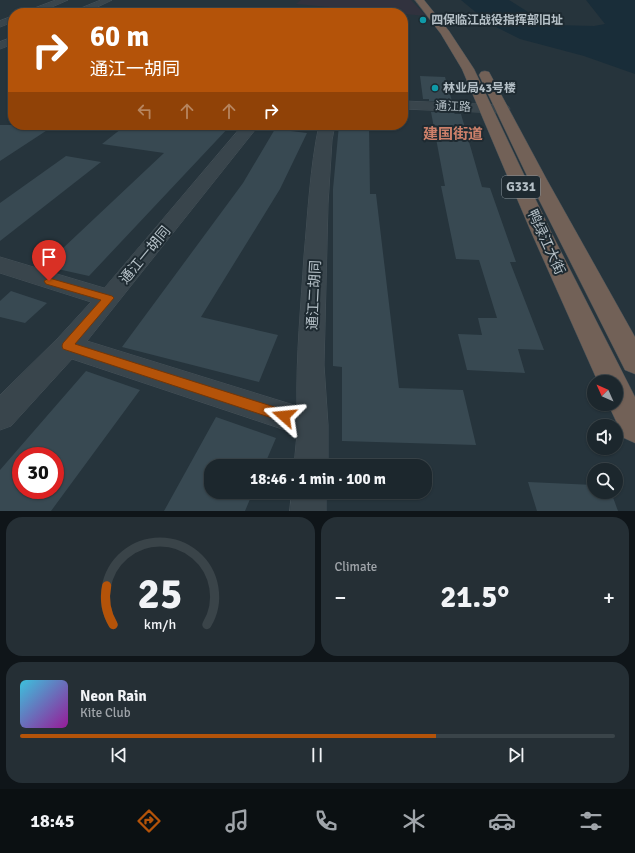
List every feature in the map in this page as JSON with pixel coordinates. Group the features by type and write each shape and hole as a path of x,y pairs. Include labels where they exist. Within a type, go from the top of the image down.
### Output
{"highway":[{"name":"鸭绿江大街","path":"419,0 436,20 458,51 494,108 518,140 572,246 635,362"},
{"path":"429,0 458,32 473,55"},
{"name":"鸭绿江大街","path":"479,65 494,108 609,375"},
{"path":"623,404 635,428"}],"street":[{"path":"43,8 64,0"},
{"path":"89,8 108,0"},
{"name":"通江路","path":"408,105 494,108"},
{"name":"通江一胡同","path":"0,416 67,346 109,298 247,130"},
{"name":"通江二胡同","path":"311,459 312,425 310,365 318,204 326,130"},
{"path":"0,264 49,281 109,298"},
{"path":"67,346 312,425"},
{"path":"308,511 309,499"}],"shaded area":[{"path":"301,0 411,0 426,16 408,14 408,8 339,8 296,4"},
{"path":"461,0 509,0 544,22 554,25 594,26 605,24 586,0 635,0 635,74 584,56 520,39 490,24"}],"building":[{"name":"林业局43号楼","path":"420,76 445,77 452,101 429,101 429,99 423,99"},
{"path":"431,112 461,114 482,187 490,188 516,262 510,262 544,350 518,349 525,373 467,370 458,334 482,335 478,318 497,318 479,260 456,259 441,186 445,186"},
{"path":"0,125 8,125 8,130 47,130 0,161"},
{"path":"120,130 226,130 89,276 44,266 164,153 102,144"},
{"path":"274,130 307,133 280,189 201,317 278,335 259,382 122,347 243,183"},
{"path":"339,130 369,130 370,194 376,194 399,388 463,390 476,445 342,441 342,367 333,366 333,189"},
{"path":"66,156 101,162 0,241 0,203"},
{"path":"11,291 47,303 25,323 0,317 0,301"},
{"path":"86,371 140,390 64,493 64,447 20,447"},
{"path":"216,417 276,438 267,459 204,459 204,499 250,499 245,511 164,511"},
{"path":"12,456 12,499 60,499 51,511 0,511 0,470"},
{"path":"528,482 587,485 587,499 614,499 618,511 537,511"}],"place":[{"name":"四保临江战役指挥部旧址","path":"423,20"},
{"name":"林业局43号楼","path":"435,88"}],"district":[{"name":"建国街道","path":"453,134"}],"route":[{"path":"49,281 109,298 67,346 284,416"}]}
